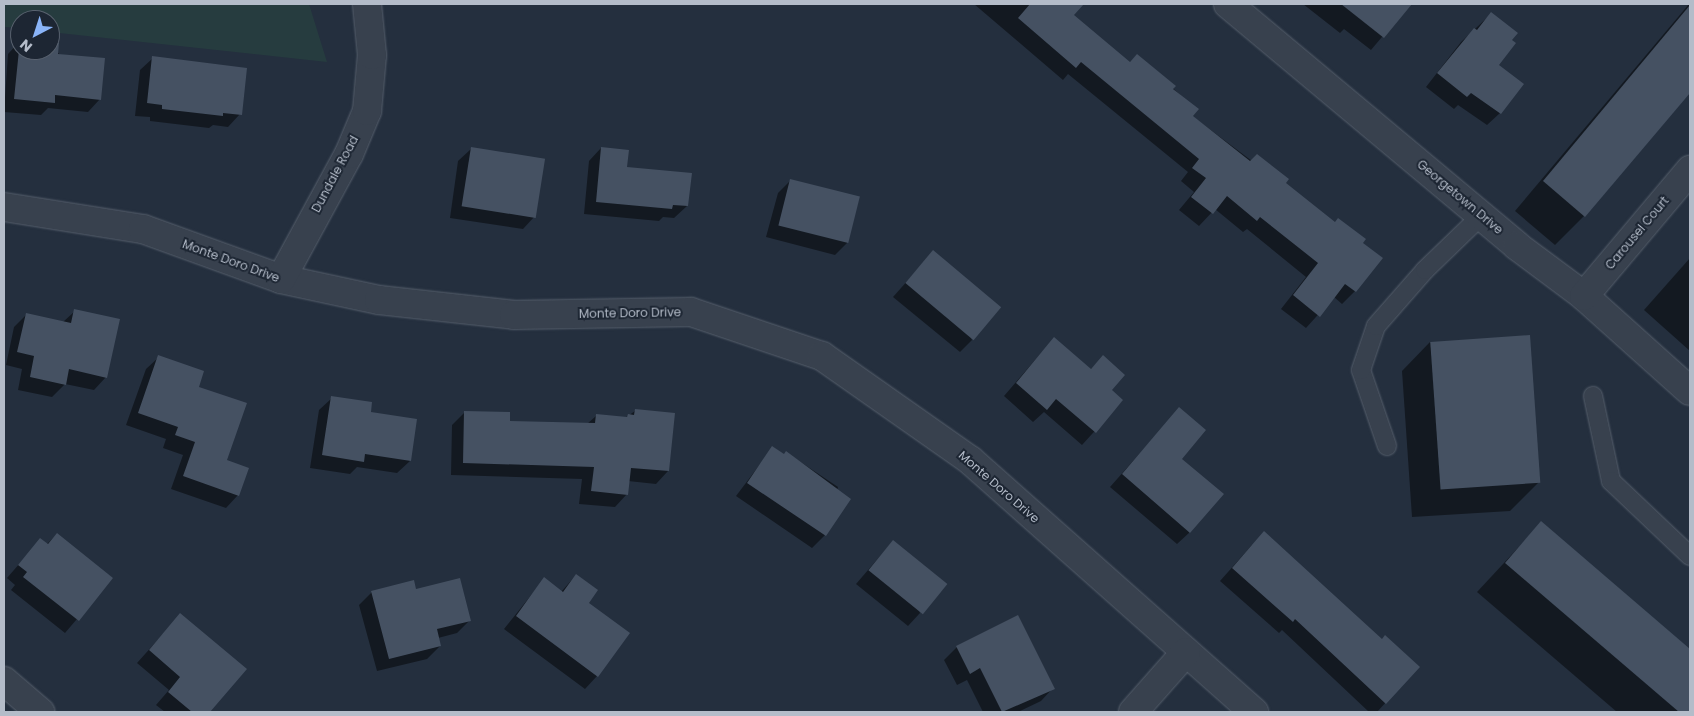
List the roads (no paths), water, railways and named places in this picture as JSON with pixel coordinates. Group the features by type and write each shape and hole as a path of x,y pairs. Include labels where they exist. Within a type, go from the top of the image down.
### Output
{"street":[{"name":"Dundale Road","path":"281,279 349,154 367,111 372,56 366,4"},
{"name":"Georgetown Drive","path":"1228,4 1482,215 1584,296 1690,391"},
{"name":"Carousel Court","path":"1584,296 1690,170"},
{"name":"Monte Doro Drive","path":"4,207 143,229 281,279 379,300 514,315 691,312 822,356 970,460 1254,712"},
{"path":"1133,712 1186,652"},
{"path":"4,681 40,712"}],"lane":[{"path":"1387,446 1361,370 1376,326 1425,270 1482,215"},
{"path":"1593,396 1611,481 1690,556"}]}
